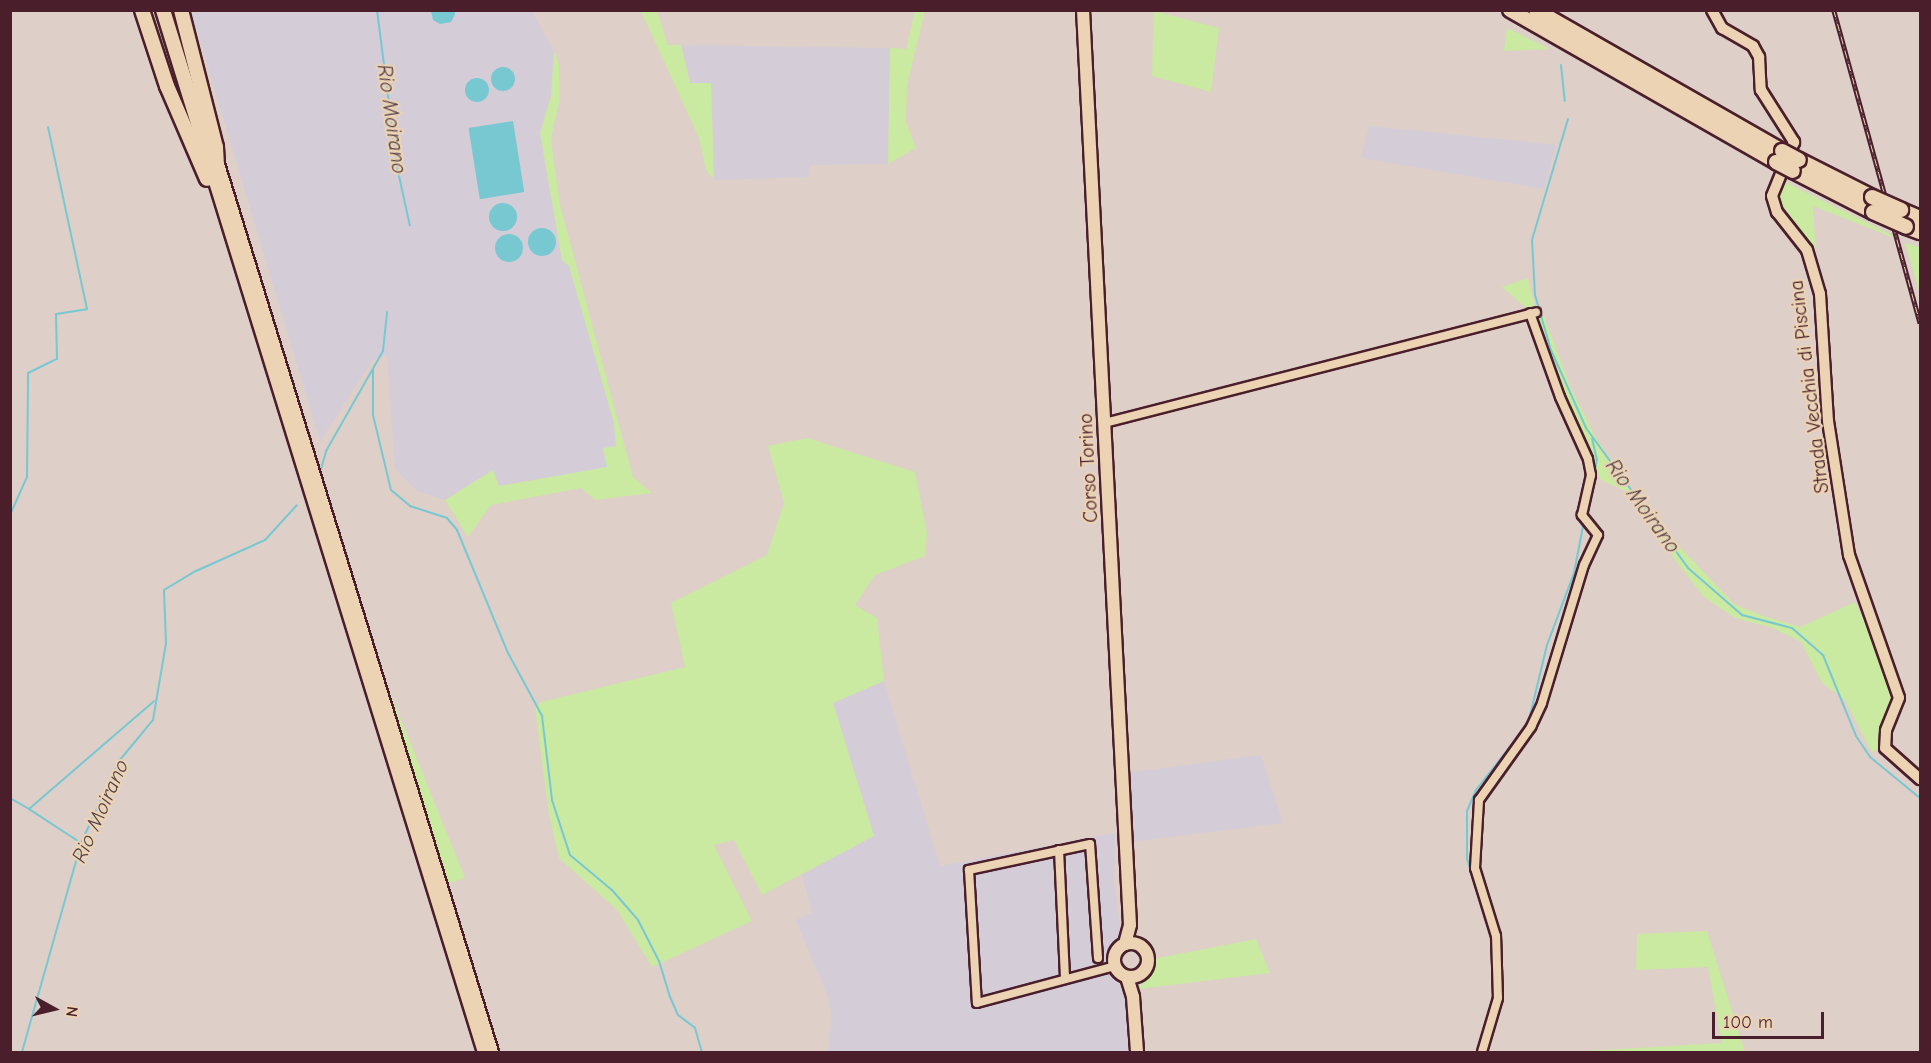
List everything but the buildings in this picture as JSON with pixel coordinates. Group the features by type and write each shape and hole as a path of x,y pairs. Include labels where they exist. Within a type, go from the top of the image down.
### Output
{"main road":[{"path":"142,10 167,86 214,188"},
{"path":"155,10 214,188 485,1053"},
{"path":"163,10 214,188 475,1053"},
{"path":"181,10 216,147 214,188"},
{"name":"Corso Torino","path":"1083,10 1130,925"},
{"path":"1510,10 1796,165 1873,212 1920,232"},
{"path":"1536,10 1779,156"},
{"path":"1796,165 1920,218"},
{"path":"1130,925 1125,944 1116,951 1115,966 1133,976"},
{"path":"1130,925 1138,944 1146,951 1148,962 1133,976 1137,1053"},
{"path":"1125,944 1138,944"}],"street":[{"name":"Strada Vecchia di Piscina","path":"1712,10 1722,28 1753,46 1759,57 1761,90 1794,142 1772,196 1777,212 1807,250 1820,294 1828,421 1849,555 1899,698 1886,730 1885,748 1920,779"},
{"path":"216,147 494,1053"},
{"path":"1105,423 1533,313 1560,397 1588,459 1591,475 1584,518 1598,535 1584,565 1542,703 1531,727 1479,800 1475,868 1496,936 1498,998 1482,1053"},
{"path":"1098,958 1092,846 1059,850 969,870 977,1003 1115,966"},
{"path":"1059,850 1065,978"}],"shaded area":[{"path":"210,10 532,11 554,51 551,96 540,133 562,260 569,266 614,423 616,446 603,449 608,467 498,486 493,470 445,500 417,491 395,469 387,355 373,360 320,441 192,14"},
{"path":"681,45 890,48 888,164 810,165 809,177 714,180 711,83 690,83"},
{"path":"1369,126 1556,145 1544,189 1361,158"},
{"path":"884,681 940,866 1115,833 1114,882 1121,933 1107,950 1109,972 1126,993 1131,1052 828,1052 832,1017 828,997 796,920 812,913 802,875 874,836 833,703"},
{"path":"1261,755 1283,823 1129,842 1127,773"}],"green space":[{"path":"641,11 657,11 668,45 681,45 690,83 711,83 714,180 706,170 699,138"},
{"path":"915,11 925,11 907,85 906,122 916,148 888,164 890,48 906,49"},
{"path":"1154,11 1219,28 1211,92 1152,76"},
{"path":"1507,28 1550,49 1504,51"},
{"path":"554,51 559,65 559,102 551,139 560,205 633,477 652,493 595,500 581,488 491,505 468,537 445,500 493,470 499,486 607,467 603,448 616,446 614,423 569,266 562,260 540,133 551,96"},
{"path":"1781,180 1894,238 1813,206 1816,256 1778,198"},
{"path":"1905,243 1920,247 1920,294"},
{"path":"1528,278 1535,307 1527,309 1502,287"},
{"path":"1544,316 1570,386 1595,436 1634,495 1601,480 1569,410 1535,317"},
{"path":"807,438 915,472 927,533 925,556 875,575 855,605 877,618 884,681 833,703 874,836 762,895 734,840 714,845 752,921 652,967 617,910 559,858 549,815 535,709 541,702 685,667 671,603 767,555 784,503 768,446"},
{"path":"1655,521 1734,604 1763,616 1800,627 1855,602 1893,680 1896,697 1881,746 1872,753 1845,700 1822,683 1801,642 1773,628 1735,618 1704,597 1650,528"},
{"path":"381,670 465,878 447,884"},
{"path":"1707,931 1745,1052 1569,1052 1722,1043 1708,967 1636,970 1637,934"},
{"path":"1256,939 1270,973 1138,989 1150,973 1153,959"}],"water":[{"path":"431,11 455,11 455,14 451,22 440,24 433,20"},
{"path":"498,67 508,67 515,74 515,84 508,91 498,91 491,84 491,74"},
{"path":"472,78 482,78 489,85 489,95 482,102 472,102 465,95 465,85"},
{"path":"513,121 524,192 480,199 469,128"},
{"path":"503,203 513,207 517,217 513,227 503,231 493,227 489,217 493,207"},
{"path":"542,228 552,232 556,242 552,252 542,256 532,252 528,242 532,232"},
{"path":"509,234 519,238 523,248 519,258 509,262 499,258 495,248 499,238"}],"waterway":[{"name":"Rio Moirano","path":"377,10 397,167 410,226"},
{"name":"Rio Moirano","path":"1561,65 1565,101"},
{"name":"Rio Moirano","path":"1568,119 1532,240 1535,295 1551,350 1586,428 1688,568 1742,615 1792,628 1823,655 1856,736 1870,757 1920,798"},
{"path":"10,515 27,477 28,373 57,359 56,314 87,309 48,127"},
{"name":"Rio Moirano","path":"321,469 326,451 383,351 387,312"},
{"path":"373,369 373,415 391,490 410,506 447,518 457,530 508,653 542,716 552,800 570,855 612,890 638,920 659,961 678,1015 695,1028 702,1052"},
{"path":"1590,498 1597,460 1592,439"},
{"name":"Rio Moirano","path":"22,1052 81,843 119,761 153,720 166,643 164,590 196,571 265,540 297,505"},
{"path":"1493,954 1488,924 1467,859 1467,811 1476,790 1528,724 1547,645 1574,573 1584,521"},
{"path":"81,843 29,809 154,701"},
{"path":"10,798 29,809"},
{"path":"1492,1005 1493,975"},
{"path":"1477,1052 1480,1045"}],"railway":[{"path":"1834,10 1920,323"}]}
